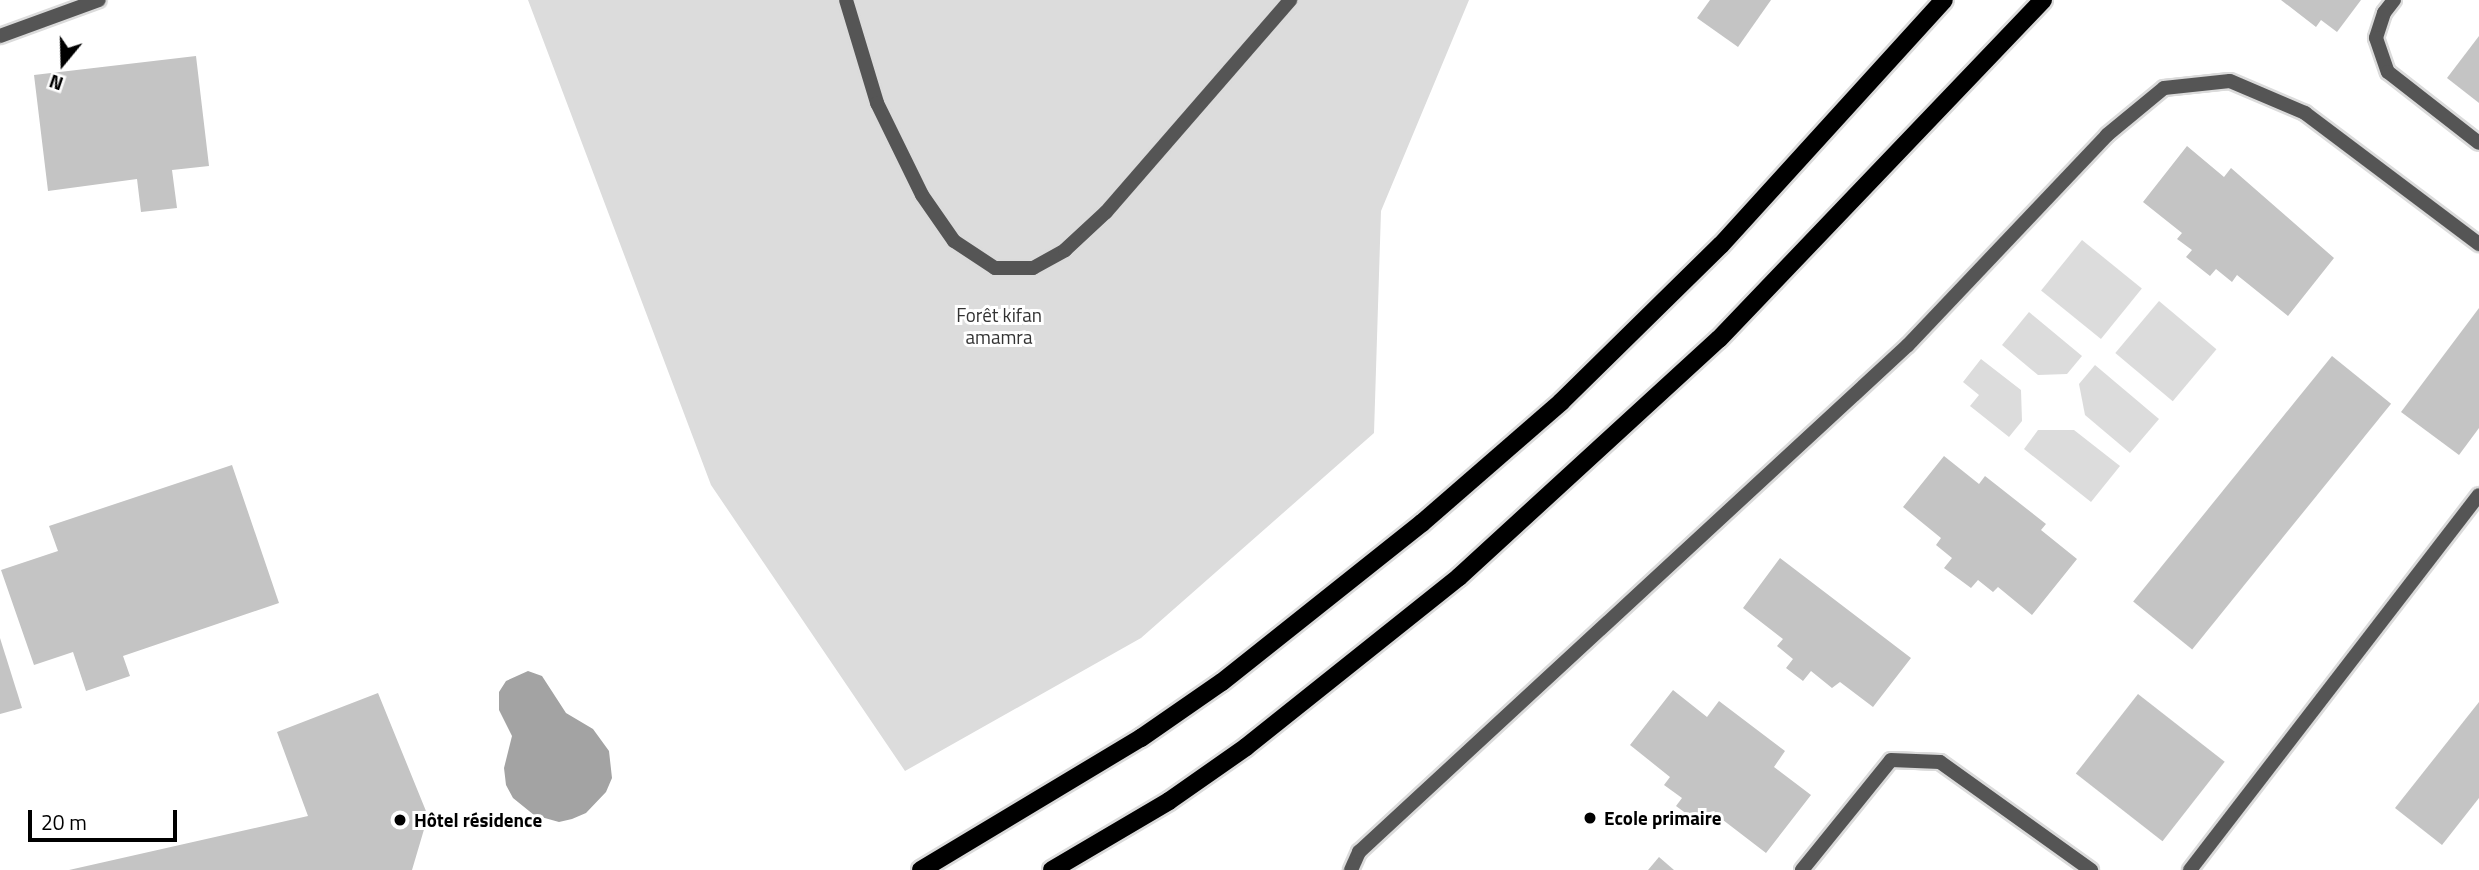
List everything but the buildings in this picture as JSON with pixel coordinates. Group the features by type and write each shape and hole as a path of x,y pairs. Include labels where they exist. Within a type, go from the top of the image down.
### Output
{"main road":[{"path":"921,870 1151,731 1222,682 1422,523 1561,402 1721,245 1944,0"},
{"path":"1052,870 1169,801 1246,747 1519,524 1719,339 2043,0"}],"street":[{"path":"0,36 99,0"},
{"path":"846,0 877,103 922,195 954,241 995,268 1033,268 1065,250 1106,212 1290,0"},
{"path":"2394,0 2384,12 2376,38 2388,72 2479,143"},
{"path":"1351,870 1359,852 1908,345 2107,135 2164,88 2230,81 2305,113 2479,244"},
{"path":"2190,870 2479,495"},
{"path":"1802,870 1891,760 1940,762 2091,870"}],"green space":[{"name":"Forêt kifan amamra","path":"528,0 1469,0 1381,211 1374,433 1141,638 905,771 711,485"},
{"path":"2082,240 2142,288 2101,339 2041,291"},
{"path":"2159,301 2216,349 2173,401 2115,353"},
{"path":"2029,312 2082,356 2067,374 2038,375 2002,345"},
{"path":"1981,359 2021,390 2022,421 2009,437 1970,406 1979,395 1963,382"},
{"path":"2095,365 2159,419 2130,453 2085,415 2079,384"},
{"path":"2038,430 2074,430 2120,466 2091,502 2024,449"}],"shaded area":[{"path":"528,671 542,676 566,713 593,729 609,751 612,778 606,792 586,813 572,819 559,822 534,815 513,798 506,785 504,768 512,736 499,710 499,692 506,681"}],"place":[{"name":"Ecole primaire","path":"1590,818"},
{"name":"Hôtel résidence","path":"400,820"}]}
